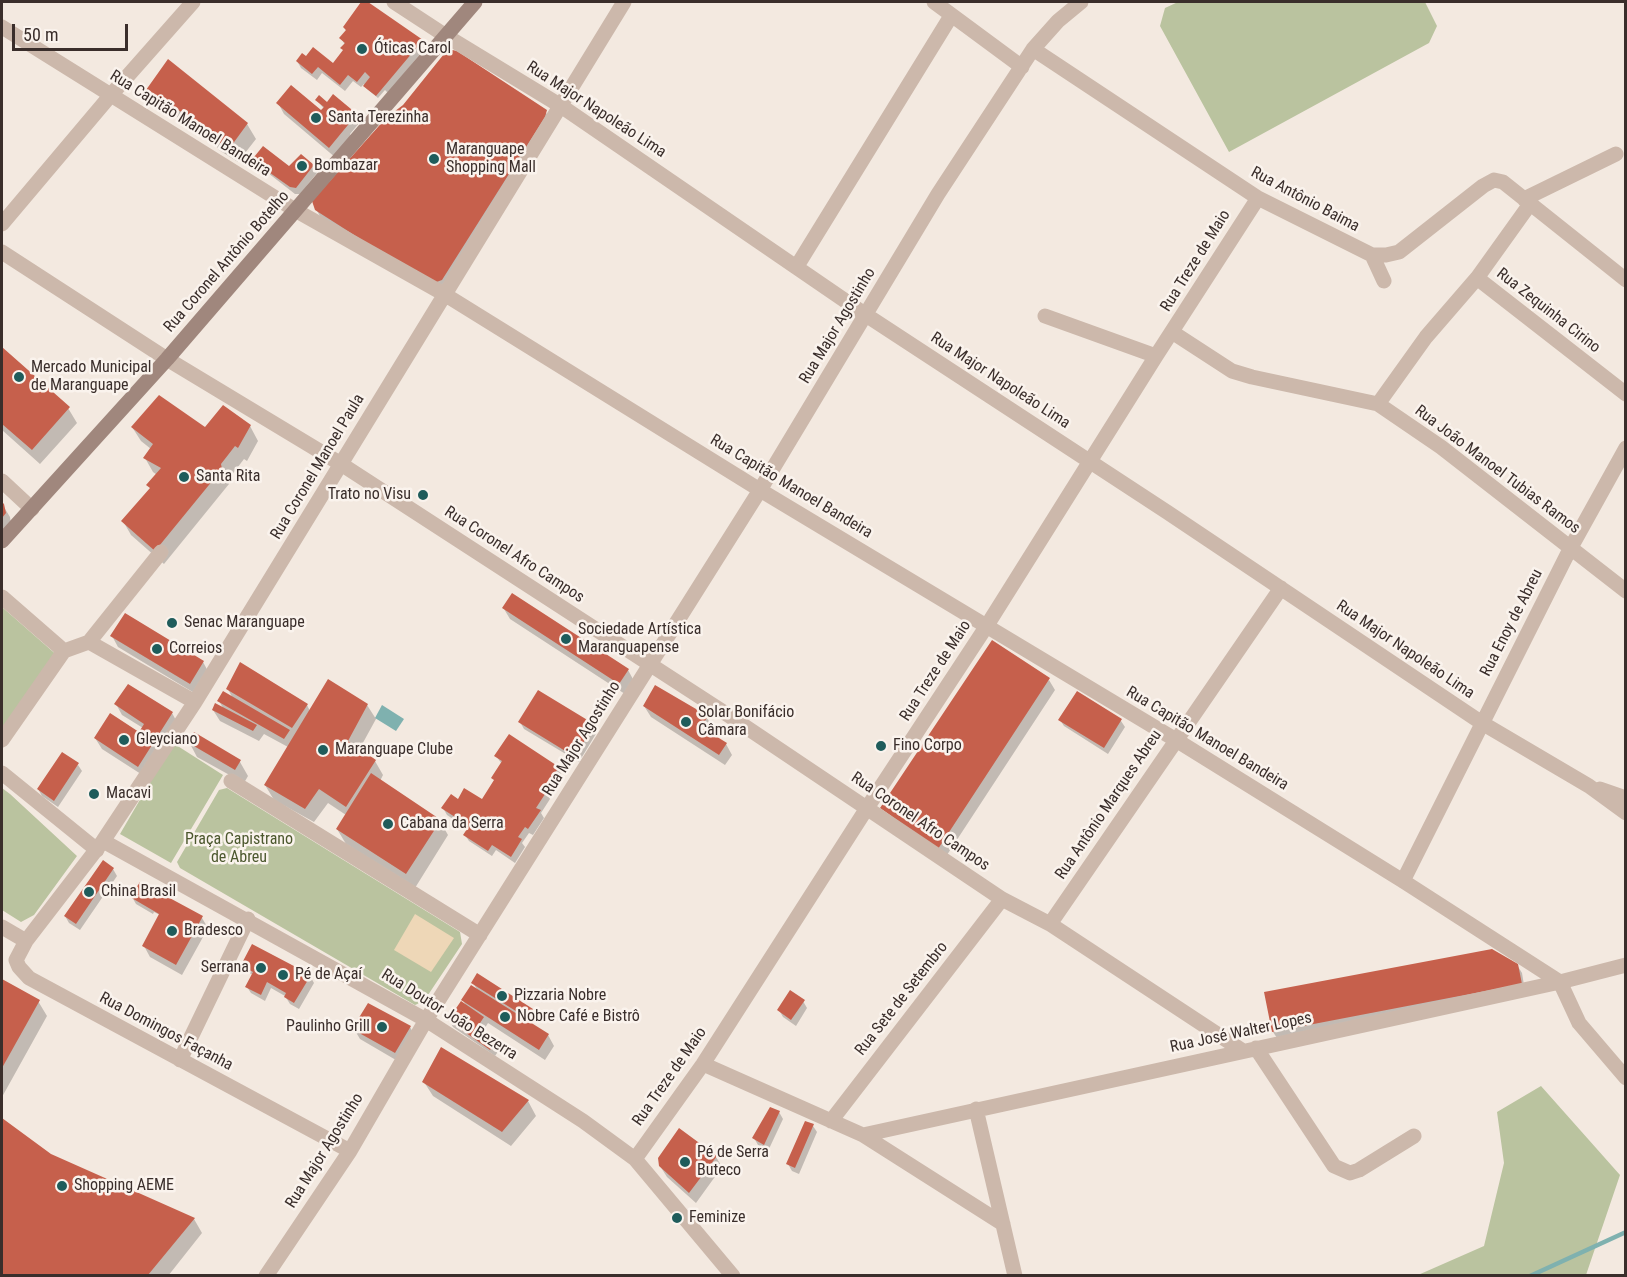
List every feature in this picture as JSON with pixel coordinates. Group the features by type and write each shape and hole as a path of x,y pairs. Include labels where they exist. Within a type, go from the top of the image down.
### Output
{"street":[{"path":"2,224 110,96 194,2"},
{"name":"Rua Major Napoleão Lima","path":"394,2 561,106 866,315 1482,723 1589,786 1626,813"},
{"name":"Rua Coronel Antônio Botelho","path":"2,541 167,359 475,2"},
{"name":"Rua Coronel Manoel Paula","path":"26,940 100,846 195,702 624,2"},
{"path":"934,2 1022,67"},
{"name":"Rua Major Agostinho","path":"266,1275 350,1151 426,1020 760,490 938,194 1034,48 1058,21 1081,2"},
{"path":"797,266 951,16"},
{"name":"Rua Capitão Manoel Bandeira","path":"2,27 295,210 444,294 760,490 1176,740 1560,982"},
{"name":"Rua Antônio Baima","path":"1034,48 1258,198 1372,255"},
{"path":"1378,404 1426,337 1477,278 1527,202 1616,153"},
{"path":"1384,281 1372,255 1399,252 1483,186 1494,180 1503,182 1626,280"},
{"name":"Rua Treze de Maio","path":"635,1159 703,1064 867,808 987,627 1156,356 1258,198"},
{"name":"Rua Coronel Afro Campos","path":"2,252 167,359 341,464 867,808 1002,899 1050,924 1250,1050"},
{"name":"Rua Zequinha Cirino","path":"1477,278 1626,394"},
{"path":"1045,316 1156,356"},
{"name":"Rua João Manoel Tubias Ramos","path":"1172,332 1232,371 1378,404 1442,447 1626,591"},
{"name":"Rua Enoy de Abreu","path":"1403,881 1570,549 1626,448"},
{"path":"2,481 32,509"},
{"path":"2,740 64,651 89,642 161,552"},
{"name":"Rua Antônio Marques Abreu","path":"1050,924 1281,588"},
{"path":"2,597 64,651"},
{"path":"89,642 195,702"},
{"name":"Rua Doutor João Bezerra","path":"2,773 100,846 248,919 426,1020 583,1121 635,1159 733,1275"},
{"path":"231,781 480,935"},
{"name":"Rua Major Napoleão Lima","path":"1589,786 1626,798"},
{"name":"Rua Sete de Setembro","path":"831,1121 1002,899"},
{"path":"180,1060 248,919"},
{"path":"2,927 26,940"},
{"name":"Rua Domingos Façanha","path":"26,940 16,960 28,978 350,1151"},
{"name":"Rua José Walter Lopes","path":"863,1135 1560,982 1626,964"},
{"path":"1560,982 1579,1023 1626,1078"},
{"path":"1250,1050 1334,1166 1350,1173 1359,1170 1414,1136"},
{"path":"703,1064 863,1135 1003,1224"},
{"path":"976,1109 1014,1275"}],"green space":[{"path":"1178,2 1425,2 1437,26 1429,43 1229,152 1160,26 1165,8"},
{"path":"2,607 59,657 2,740"},
{"path":"173,743 223,775 171,863 120,834"},
{"path":"2,788 77,856 34,915 21,922 2,910"},
{"name":"Praça Capistrano de Abreu","path":"227,788 460,932 462,944 424,1001 415,1005 180,868 177,862 219,790"},
{"path":"1541,1086 1620,1175 1586,1275 1418,1275 1484,1246 1504,1163 1497,1112"}],"sand":[{"path":"415,914 454,938 431,972 394,950"}],"water":[{"path":"382,705 404,719 396,731 375,718"}],"building":[{"path":"361,2 368,2 423,40 376,96 363,86 370,77 365,72 357,82 348,75 340,85 318,67 312,74 296,61 302,53 306,56 313,47 333,63 343,50 340,48 345,43 339,38 346,30 343,27"},
{"name":"Maranguape Shopping Mall","path":"448,49 457,51 547,110 545,117 442,280 431,284 315,210 312,201 386,118 403,105"},
{"path":"168,59 248,123 229,149 209,135 212,131 146,90"},
{"name":"Santa Terezinha","path":"291,85 321,110 324,107 315,100 319,95 327,102 333,94 357,114 329,148 276,103"},
{"path":"263,146 289,166 301,154 314,165 296,188 290,187 263,168 261,171 250,162"},
{"name":"Mercado Municipal de Maranguape","path":"2,347 70,407 32,450 2,424"},
{"name":"Santa Rita","path":"159,395 205,427 223,405 251,425 238,448 235,446 221,464 222,469 155,551 121,521 150,488 146,485 161,468 143,458 153,444 131,427"},
{"path":"2,502 6,513 2,518"},
{"name":"Sociedade Artística Maranguapense","path":"512,593 629,669 619,684 502,608"},
{"name":"Correios","path":"125,613 204,661 190,684 110,636"},
{"path":"992,640 1050,678 938,849 880,808"},
{"path":"240,662 308,704 292,728 226,689"},
{"name":"Maranguape Clube","path":"328,679 368,704 348,741 376,760 346,807 319,789 305,809 264,785"},
{"path":"128,684 173,712 138,767 94,738 110,713 139,732 144,724 114,704"},
{"name":"Solar Bonifácio Câmara","path":"655,685 708,716 701,727 727,743 719,755 643,706"},
{"path":"538,690 594,724 575,757 518,722"},
{"path":"223,691 290,730 284,739 217,701"},
{"path":"1077,691 1122,719 1104,748 1058,720"},
{"path":"215,703 257,725 253,731 212,710"},
{"path":"194,732 241,760 235,770 187,742"},
{"path":"509,734 559,767 544,789 547,791 536,808 541,810 528,829 525,827 518,837 522,839 511,857 492,845 488,851 463,835 469,826 441,808 451,794 458,799 464,788 482,799 494,780 491,778 502,761 494,756"},
{"path":"62,752 79,763 54,801 37,789"},
{"name":"Cabana da Serra","path":"371,773 441,820 406,874 336,829"},
{"name":"China Brasil","path":"103,860 114,868 76,924 64,916"},
{"name":"Bradesco","path":"140,882 203,916 176,965 142,946 159,914 130,897"},
{"path":"252,944 311,975 294,1003 284,997 286,993 267,982 261,995 245,987 253,972 241,965"},
{"path":"1492,949 1518,964 1522,984 1272,1032 1264,992"},
{"name":"Pizzaria Nobre","path":"477,973 533,1009 527,1018 471,983"},
{"path":"2,979 40,1000 2,1068"},
{"name":"Nobre Café e Bistrô","path":"471,985 549,1034 539,1050 461,1000"},
{"path":"790,990 805,1000 791,1020 777,1010"},
{"path":"461,1001 484,1017 478,1026 498,1039 490,1050 448,1020"},
{"name":"Paulinho Grill","path":"368,1003 411,1026 395,1053 352,1029"},
{"path":"441,1047 529,1100 502,1132 422,1082"},
{"path":"770,1107 780,1111 764,1145 752,1138"},
{"name":"Shopping AEME","path":"2,1118 51,1154 195,1218 148,1275 2,1275"},
{"path":"805,1121 814,1124 795,1168 786,1164"},
{"name":"Pé de Serra Buteco","path":"679,1128 717,1156 689,1193 659,1166 658,1158"}],"waterway":[{"path":"1530,1276 1626,1232"}],"place":[{"name":"Óticas Carol","path":"362,49"},
{"name":"Santa Terezinha","path":"316,118"},
{"name":"Maranguape Shopping Mall","path":"434,159"},
{"name":"Bombazar","path":"302,166"},
{"name":"Mercado Municipal de Maranguape","path":"19,377"},
{"name":"Santa Rita","path":"184,477"},
{"name":"Trato no Visu","path":"423,495"},
{"name":"Senac Maranguape","path":"172,623"},
{"name":"Sociedade Artística Maranguapense","path":"566,639"},
{"name":"Correios","path":"157,649"},
{"name":"Solar Bonifácio Câmara","path":"686,722"},
{"name":"Gleyciano","path":"124,740"},
{"name":"Fino Corpo","path":"881,746"},
{"name":"Maranguape Clube","path":"323,750"},
{"name":"Macavi","path":"94,794"},
{"name":"Cabana da Serra","path":"388,824"},
{"name":"China Brasil","path":"89,892"},
{"name":"Bradesco","path":"172,931"},
{"name":"Serrana","path":"261,968"},
{"name":"Pé de Açaí","path":"283,975"},
{"name":"Pizzaria Nobre","path":"502,996"},
{"name":"Nobre Café e Bistrô","path":"505,1017"},
{"name":"Paulinho Grill","path":"382,1027"},
{"name":"Pé de Serra Buteco","path":"685,1162"},
{"name":"Shopping AEME","path":"62,1186"},
{"name":"Feminize","path":"677,1218"}]}
